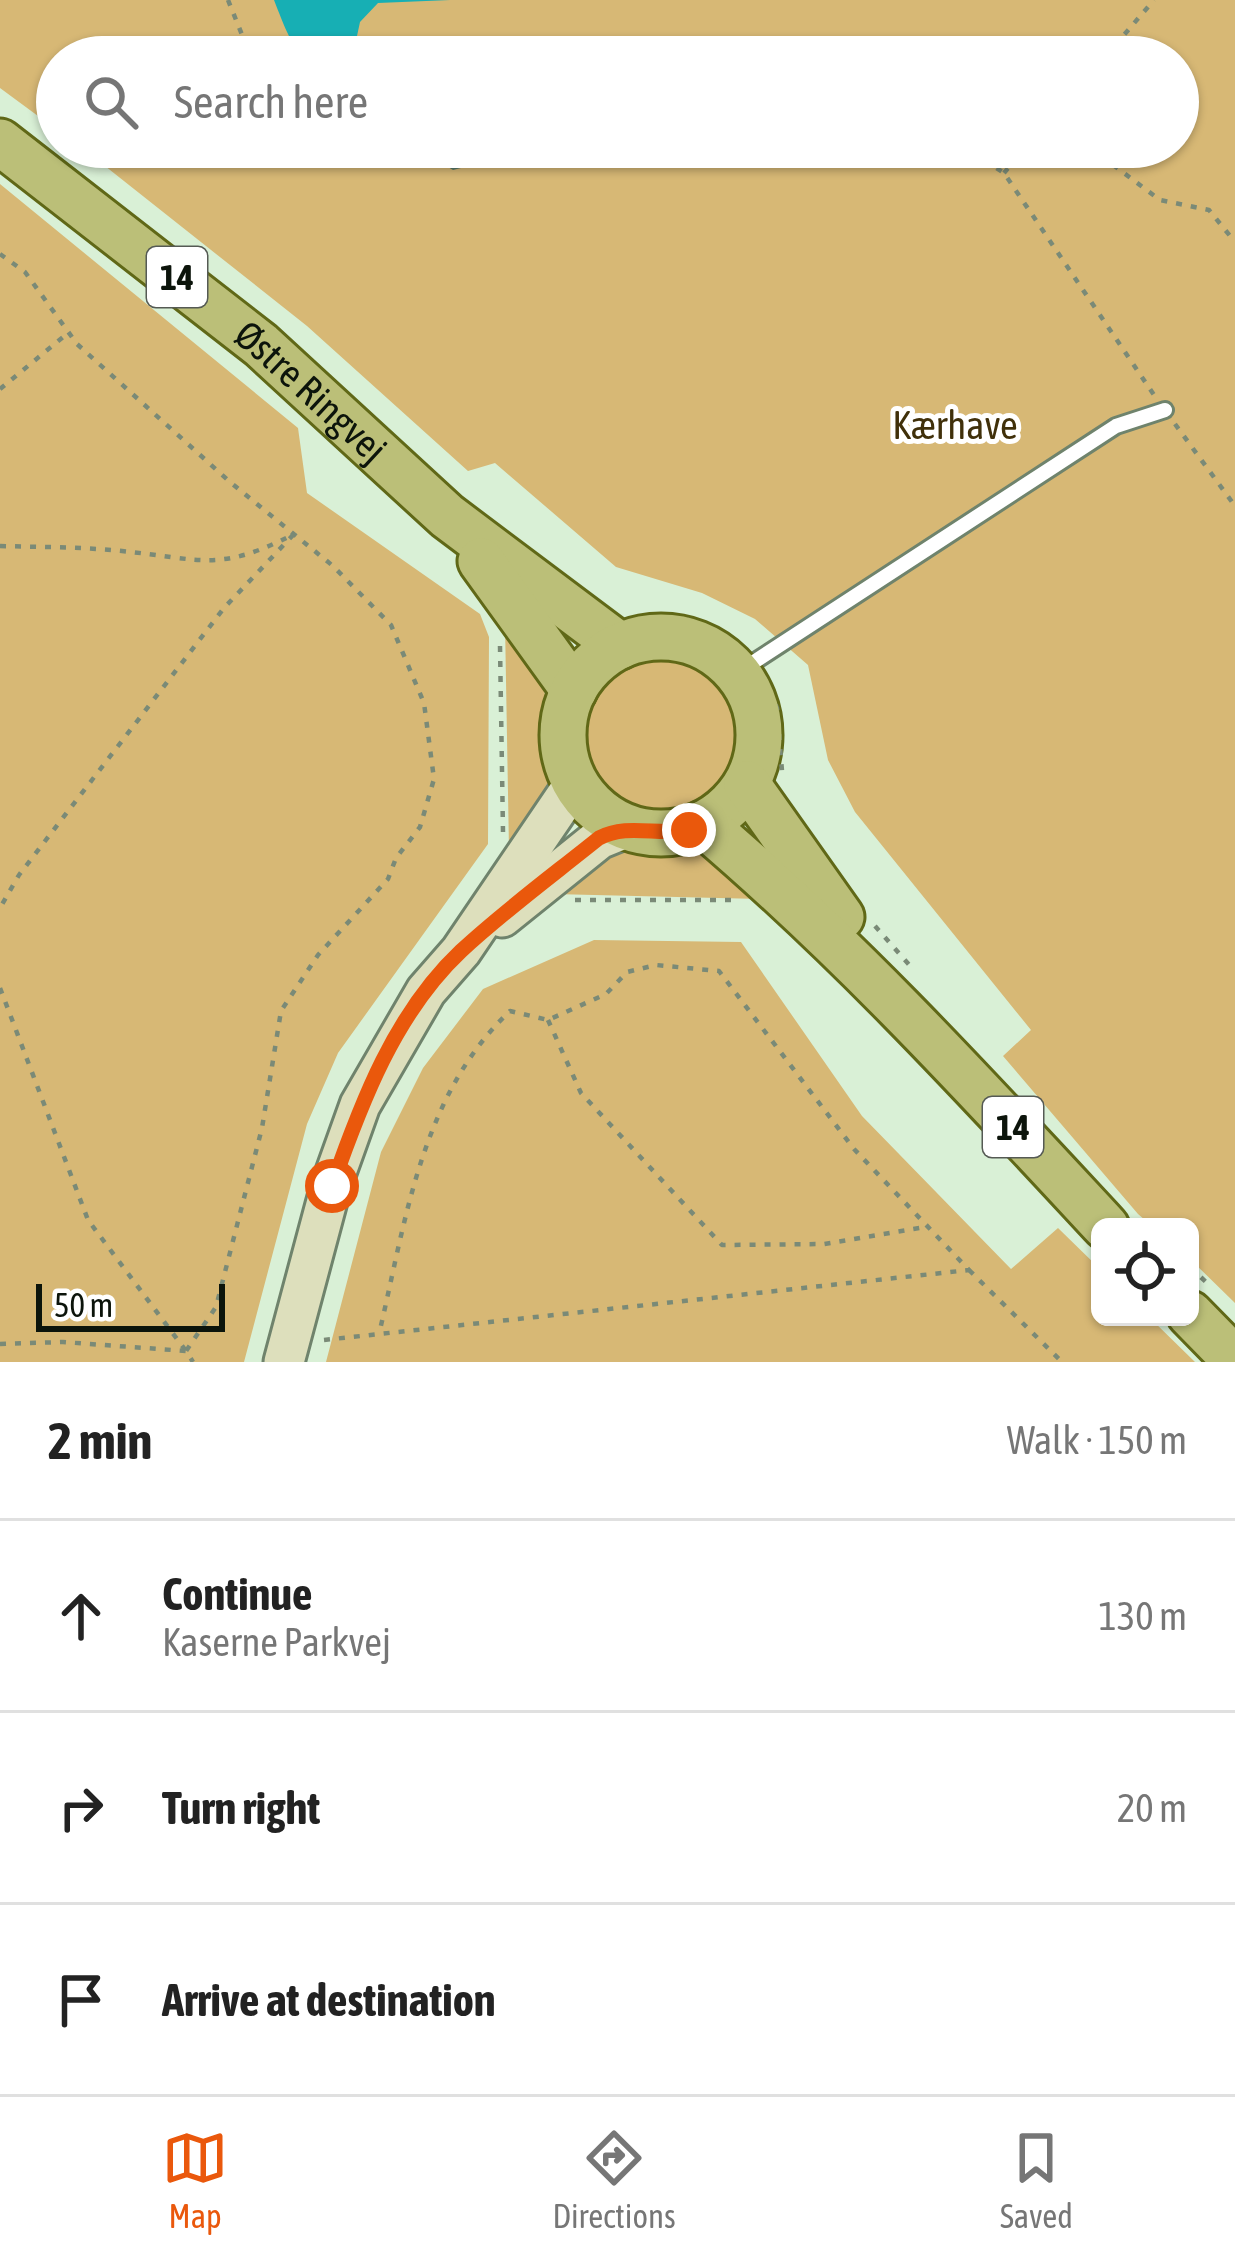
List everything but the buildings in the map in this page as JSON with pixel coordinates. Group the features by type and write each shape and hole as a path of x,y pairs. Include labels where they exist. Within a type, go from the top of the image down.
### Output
{"main road":[{"name":"Østre Ringvej","path":"0,142 261,345 447,516 620,646"},
{"name":"Østre Ringvej","path":"447,516 574,690"},
{"path":"674,638 709,650 737,673 754,704 760,738 747,784 728,807 703,824 674,833 626,828 596,810 575,782 563,735 574,690 593,664 620,646 674,638"},
{"name":"14","path":"747,784 921,1026"},
{"name":"14","path":"703,824 781,890 921,1026 1098,1218"},
{"path":"1199,1323 1235,1360"}],"street":[{"path":"300,1352 332,1186 360,1106 426,991 460,951 575,782"},
{"path":"460,951 599,838 626,828"}],"lane":[{"path":"737,673 1116,426 1165,410"}],"path":[{"path":"228,0 243,36"},
{"path":"1123,36 1154,0"},
{"path":"996,168 1235,506"},
{"path":"1004,173 1008,168"},
{"path":"1117,168 1160,200 1209,210 1235,242"},
{"path":"0,254 25,272 68,333 391,626 424,703 434,779 420,827 396,858 388,879 318,955 281,1011 262,1128 215,1307 186,1351"},
{"path":"0,389 68,333"},
{"path":"0,546 123,551 200,564 251,556 294,534"},
{"path":"0,908 20,874 224,608 294,534"},
{"path":"379,1334 428,1132 483,1037 510,1011 548,1020 607,994 627,972 656,965 719,971 854,1149 1062,1362"},
{"path":"0,988 88,1220 194,1362"},
{"path":"548,1020 581,1093 722,1245 824,1244 928,1227"},
{"path":"300,1352 379,1334 969,1270"},
{"path":"300,1352 322,1320"},
{"path":"0,1344 63,1342 186,1351"}],"green space":[{"name":"Kærhave","path":"0,0 1235,0 1235,1303 1199,1268 1199,1218 1143,1218 1003,1056 1031,1030 855,812 828,760 808,665 755,619 702,593 616,567 495,463 468,471 307,326 108,168 1199,168 1199,36 36,36 36,115 0,88"},
{"path":"0,184 298,428 307,493 480,614 489,637 488,844 338,1053 307,1124 244,1362 0,1362"},
{"path":"505,624 535,659 546,698 553,780 553,796 509,850"},
{"path":"661,661 689,666 713,683 730,707 735,735 730,763 713,787 689,804 661,809 633,804 609,787 592,763 587,735 592,707 609,683 633,666"},
{"path":"623,846 709,849 760,899 553,894"},
{"path":"594,940 741,942 862,1116 1011,1269 1058,1228 1091,1260 1091,1326 1158,1326 1195,1362 326,1362 381,1152 423,1068 483,989"}],"water":[{"path":"274,0 450,0 378,3 360,22 357,36 290,36"}],"route":[{"path":"332,1186 360,1106 391,1047 426,991 460,951 599,838 626,828 658,834 689,830"}]}
